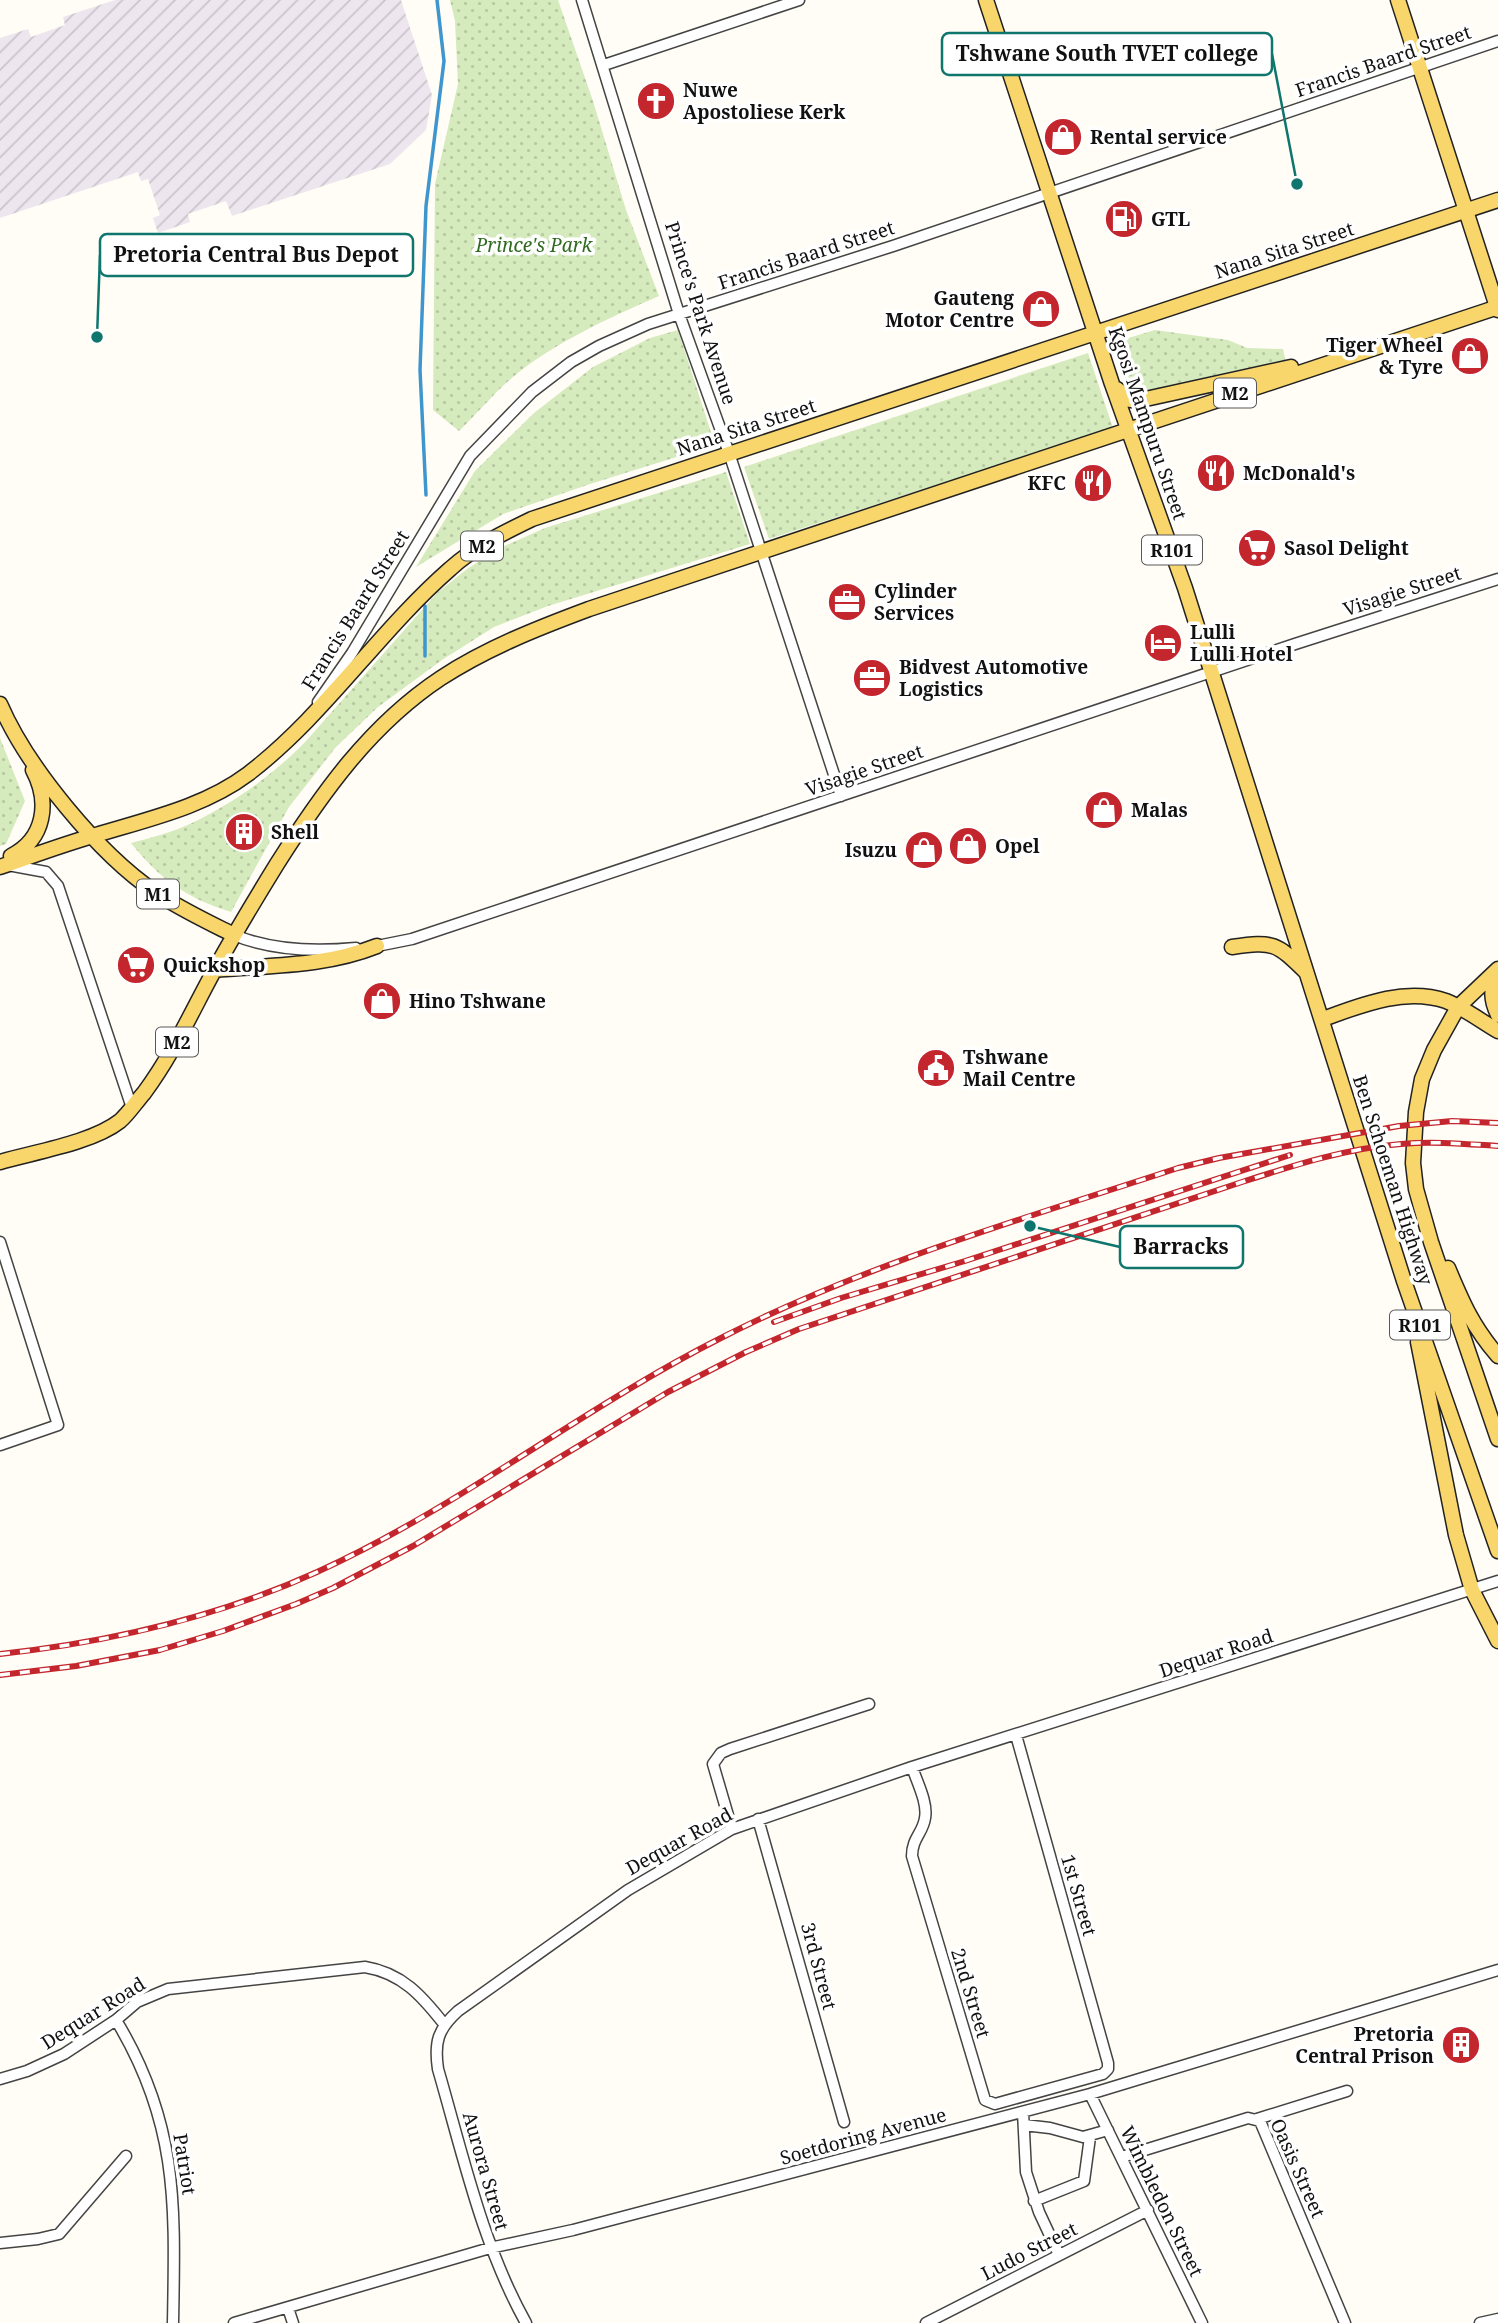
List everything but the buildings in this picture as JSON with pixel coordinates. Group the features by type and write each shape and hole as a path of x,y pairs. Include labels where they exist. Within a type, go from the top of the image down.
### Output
{"main road":[{"name":"Kgosi Mampuru Street","path":"986,0 1112,384 1213,671 1323,1019"},
{"path":"1398,0 1498,308"},
{"name":"Nana Sita Street","path":"92,836 170,813 222,791 247,775 297,734 380,638 452,567 477,549 532,519 1498,200"},
{"name":"M2","path":"0,1162 68,1144 106,1129 122,1119 155,1077 184,1031 234,936 312,810 347,764 377,729 439,679 484,653 589,609 1498,308"},
{"path":"1112,384 1124,397 1141,401 1260,373 1341,358"},
{"name":"M1","path":"0,704 18,741 71,812 125,869 155,892 234,936"},
{"path":"2,864 28,846 40,826 43,812 43,797 36,775 18,741"},
{"name":"M2","path":"2,864 92,836"},
{"path":"1232,947 1263,943 1276,946 1307,973"},
{"path":"214,971 299,965 351,955 377,946"},
{"path":"1498,971 1492,986 1498,1014"},
{"name":"R101","path":"1458,1007 1498,971"},
{"path":"1323,1019 1355,1007 1405,996 1428,997 1458,1007 1498,1031"},
{"name":"Ben Schoeman Highway","path":"1458,1007 1434,1050 1422,1079 1413,1150 1416,1189 1442,1278 1498,1439"},
{"name":"Ben Schoeman Highway","path":"1323,1019 1368,1171 1498,1551"},
{"path":"1416,1189 1471,1320 1481,1338 1498,1356"},
{"path":"1411,1299 1456,1535 1474,1589 1498,1641"}],"street":[{"name":"Prince's Park Avenue","path":"582,0 679,314 762,551 841,796"},
{"path":"604,65 799,0"},
{"name":"Francis Baard Street","path":"297,734 352,653 464,466 488,435 532,391 572,362 619,336 679,314 893,246 1498,41"},
{"name":"Visagie Street","path":"234,936 308,951 377,946 412,939 1213,671 1498,579"},
{"path":"2,864 46,872 58,886 132,1108"},
{"path":"0,1242 58,1425 0,1445"},
{"name":"Dequar Road","path":"0,2079 47,2063 116,2020 137,2002 168,1989 366,1967 395,1976 408,1985 421,1995 444,2024 458,2011 628,1890 732,1829 912,1767 1498,1581"},
{"path":"732,1829 713,1764 716,1758 730,1749 869,1704"},
{"name":"1st Street","path":"1016,1735 1108,2063"},
{"name":"2nd Street","path":"912,1767 925,1809 925,1818 915,1837 912,1856 985,2100 995,2104 1102,2074 1108,2069 1108,2063"},
{"name":"3rd Street","path":"758,1819 844,2122"},
{"name":"Soetdoring Avenue","path":"234,2323 490,2248 573,2230 1090,2094 1498,1970"},
{"name":"Patriot","path":"116,2020 149,2084 170,2167 174,2219 173,2323"},
{"name":"Aurora Street","path":"444,2024 436,2049 438,2069 490,2248 526,2323"},
{"path":"1257,2119 1348,2091"},
{"name":"Wimbledon Street","path":"1090,2094 1202,2323"},
{"path":"1023,2112 1026,2172 1034,2201 1059,2255"},
{"name":"Oasis Street","path":"1122,2157 1248,2118 1257,2119 1265,2128 1345,2323"},
{"path":"1024,2125 1059,2130 1072,2136 1090,2137 1108,2130"},
{"path":"1034,2201 1084,2181 1090,2137"},
{"path":"0,2243 59,2234 126,2156"},
{"name":"Ludo Street","path":"926,2323 1148,2210"},
{"path":"288,2308 293,2323"},
{"path":"1480,2323 1498,2319"}],"shaded area":[{"path":"115,0 401,0 432,95 426,130 390,164 232,216 226,201 188,214 190,222 158,233 153,218 160,215 148,179 141,181 138,172 0,218 0,38 28,29 31,37 65,25 63,17"}],"green space":[{"name":"Prince's Park","path":"450,0 558,0 593,101 626,210 659,296 602,322 529,364 506,383 459,431 433,410 435,184 458,84 455,21"},
{"path":"678,330 715,445 503,514 416,567 475,471 534,413 593,367 650,338"},
{"path":"1155,330 1228,340 1247,348 1283,349 1286,363 1133,393 1118,353 1119,344 1125,339"},
{"path":"1088,353 1113,428 769,539 744,467"},
{"path":"726,472 750,544 548,606 494,627 442,660 378,707 336,747 289,807 231,912 187,894 175,886 131,843 192,823 238,797 267,776 306,741 437,593 500,548 545,528"},
{"path":"0,738 25,801 6,844 0,846"}],"waterway":[{"path":"426,495 420,370 426,206 444,61 437,0"},
{"path":"425,606 425,656"}],"railway":[{"path":"0,1654 82,1643 162,1626 240,1603 317,1572 470,1489 668,1366 774,1312 888,1265 1178,1168 1219,1158 1399,1126 1452,1121 1498,1123"},
{"path":"0,1675 76,1666 160,1650 223,1631 333,1588 413,1546 668,1392 746,1352 799,1329 1322,1158 1361,1149 1413,1143 1498,1146"},
{"path":"774,1322 841,1298 965,1261 1290,1155"}],"place":[{"name":"Nuwe Apostoliese Kerk","path":"656,101"},
{"name":"Rental service","path":"1063,137"},
{"name":"Tshwane South TVET college","path":"1297,184"},
{"name":"GTL","path":"1124,219"},
{"name":"Gauteng Motor Centre","path":"1041,309"},
{"name":"Pretoria Central Bus Depot","path":"97,337"},
{"name":"Tiger Wheel & Tyre","path":"1470,356"},
{"name":"McDonald's","path":"1216,473"},
{"name":"KFC","path":"1093,483"},
{"name":"Sasol Delight","path":"1257,548"},
{"name":"Cylinder Services","path":"847,602"},
{"name":"Lulli Lulli Hotel","path":"1163,643"},
{"name":"Bidvest Automotive Logistics","path":"872,678"},
{"name":"Malas","path":"1104,810"},
{"name":"Shell","path":"244,832"},
{"name":"Opel","path":"968,846"},
{"name":"Isuzu","path":"924,850"},
{"name":"Quickshop","path":"136,965"},
{"name":"Hino Tshwane","path":"382,1001"},
{"name":"Tshwane Mail Centre","path":"936,1068"},
{"name":"Barracks","path":"1030,1226"},
{"name":"Pretoria Central Prison","path":"1461,2045"}]}
